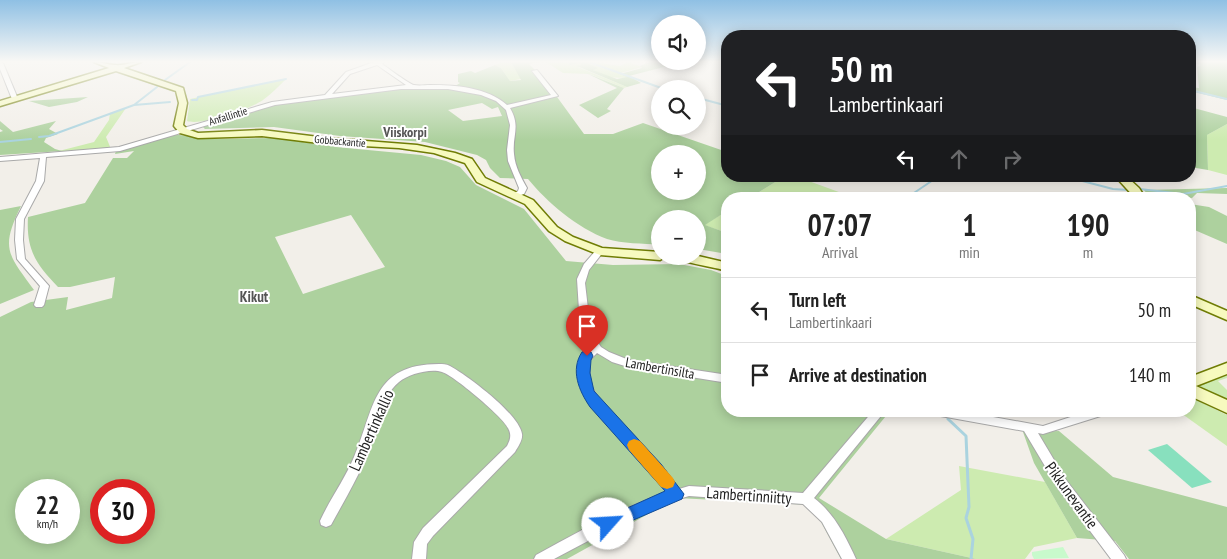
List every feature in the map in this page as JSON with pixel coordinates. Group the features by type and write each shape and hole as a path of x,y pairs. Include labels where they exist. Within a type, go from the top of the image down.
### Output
{"street":[{"path":"10,88 15,99"},
{"path":"0,104 52,88"},
{"path":"175,88 180,90 183,103 178,126 182,130"},
{"path":"327,96 334,88"},
{"name":"Anfallintie","path":"0,159 120,149 262,106 393,88"},
{"name":"Anfallintie","path":"434,88 480,92 497,98 506,107"},
{"path":"515,195 522,192 523,188 511,162 510,147 514,123 506,107 555,96 549,88"},
{"name":"Gobbackantie","path":"182,130 208,135 278,134 425,149 469,161 482,180 536,207 549,225 558,233 575,242 600,250 651,255"},
{"path":"39,305 44,286 22,258 19,240 20,219 40,181 43,156"},
{"path":"1126,182 1136,192"},
{"path":"600,250 583,272 580,281 585,329 596,348 584,360 584,381 587,392 676,494"},
{"path":"706,261 721,265"},
{"path":"1196,302 1227,316"},
{"name":"Lambertinsilta","path":"596,348 616,360 628,363 721,378"},
{"name":"Lambertinkallio","path":"326,521 360,457 382,398 393,381 404,373 418,369 445,368 499,409 515,427 517,436 512,449 420,542 419,559"},
{"path":"1196,381 1227,368"},
{"path":"1196,393 1227,407"},
{"path":"806,499 875,417"},
{"path":"966,417 1043,430 1085,417"},
{"name":"Pikkunevantie","path":"1029,429 1062,484 1119,559"},
{"name":"Lambertinniitty","path":"541,559 626,515 676,494 689,491 806,499 820,508 828,518 849,559"}],"green space":[{"path":"242,88 277,88 257,104 226,116 203,121 187,121 190,99"},
{"path":"406,88 449,90 452,88 551,88 584,134 613,134 643,123 651,126 651,135 678,135 721,150 721,182 775,182 759,192 721,192 721,215 706,224 706,210 651,210 651,244 626,243 613,241 596,234 563,214 528,179 500,178 490,168 486,160 477,155 425,142 340,136 274,127 205,129 202,126 269,105","holes":["482,103 492,109 498,107 502,116 463,121 448,110"]},
{"path":"617,88 624,88 607,109 611,111 598,118 579,105"},
{"path":"1196,88 1227,88 1227,100 1196,92"},
{"path":"88,97 77,102 49,107 29,101"},
{"path":"126,108 106,137 111,149 55,152 94,142 109,120 110,113"},
{"path":"1196,109 1227,117 1227,124 1207,135 1208,170 1196,168"},
{"path":"0,121 13,132 56,121 49,129 58,134 46,138 44,142 62,151 0,155 0,132 3,131 0,129"},
{"path":"1227,124 1227,175 1208,170 1207,135"},
{"path":"171,134 214,139 276,138 336,147 421,155 446,161 460,167 476,185 524,209 566,261 613,265 684,265 721,274 721,417 885,417 819,498 886,539 976,559 841,559 812,505 677,498 567,559 0,559 0,317 31,302 68,297 66,310 112,298 115,277 70,287 58,287 34,256 29,239 28,217 85,203 113,158 127,158 134,151 115,154 116,151 138,146","holes":["351,215 385,267 303,294 275,237"]},
{"path":"775,182 811,182 839,192 759,192"},
{"path":"1227,188 1227,194 1146,192 1144,190"},
{"path":"1196,205 1209,207 1227,216 1227,244 1196,231"},
{"path":"21,206 14,220 11,232 10,251 18,268 34,290 0,304 0,210"},
{"path":"721,215 721,231 706,226 706,224"},
{"path":"706,225 721,231 721,253 706,250"},
{"path":"1227,373 1227,378 1218,381 1227,390 1227,404 1198,388 1197,385"},
{"path":"1196,400 1227,415 1227,446 1186,417 1196,417"},
{"path":"1059,431 1113,477 1227,507 1227,559 1129,559 1115,541 1077,538 1034,463 1023,432"},
{"path":"1167,444 1212,482 1192,488 1148,450"},
{"path":"959,466 1045,482 1077,538 1034,547 1025,559 976,559 886,539 961,490"},
{"path":"1063,547 1069,558 1034,559 1032,555 1032,552"}],"waterway":[{"path":"134,105 156,88"},
{"path":"192,100 197,100 198,97 242,88"},
{"path":"1196,91 1227,99"},
{"path":"706,100 721,104"},
{"path":"134,105 170,102"},
{"path":"39,137 49,136 134,105"},
{"path":"0,142 31,139"},
{"path":"915,192 930,182"},
{"path":"1086,182 1113,189 1129,190"},
{"path":"1194,192 1227,186"},
{"path":"1140,189 1166,192"},
{"path":"948,419 966,436 969,507 966,518 973,539 971,559"}],"slow traffic":[{"path":"634,445 667,482"}],"district":[{"name":"Viiskorpi","path":"405,132"},
{"name":"Kikut","path":"254,296"}],"route":[{"path":"587,356 584,360 583,373 587,392 676,494 608,524"}]}
